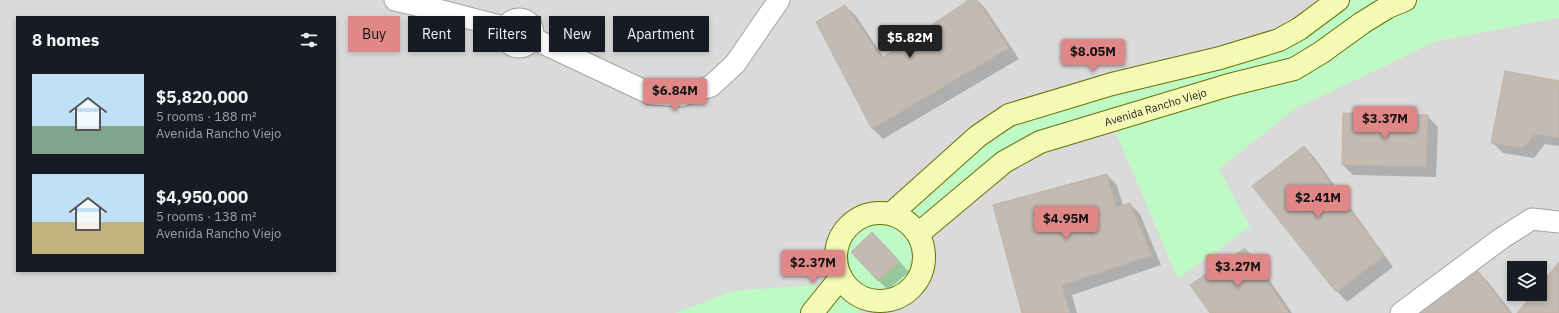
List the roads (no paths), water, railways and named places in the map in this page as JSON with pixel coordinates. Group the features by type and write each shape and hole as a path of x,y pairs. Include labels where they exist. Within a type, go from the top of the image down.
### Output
{"street":[{"path":"395,0 507,28 511,23 517,20 524,20 530,25 533,31 532,38 651,94 681,96 711,86 735,64 779,0"},
{"path":"891,214 978,136 1009,115 1112,84 1220,58 1279,40 1299,29 1338,0"},
{"name":"Avenida Rancho Viejo","path":"918,234 1004,162 1040,142 1228,85 1294,68 1322,52 1362,22 1388,7 1405,0"},
{"path":"1220,58 1228,85"},
{"path":"879,213 891,214 903,219 913,227 918,234 924,249 924,261 921,274 915,284 906,293 894,299 864,306 858,295 848,287 841,277 837,265 836,252 840,240 846,230 855,221 867,215 879,213"},
{"path":"1401,313 1502,238 1532,219 1559,222"},
{"path":"812,313 841,277"}]}
